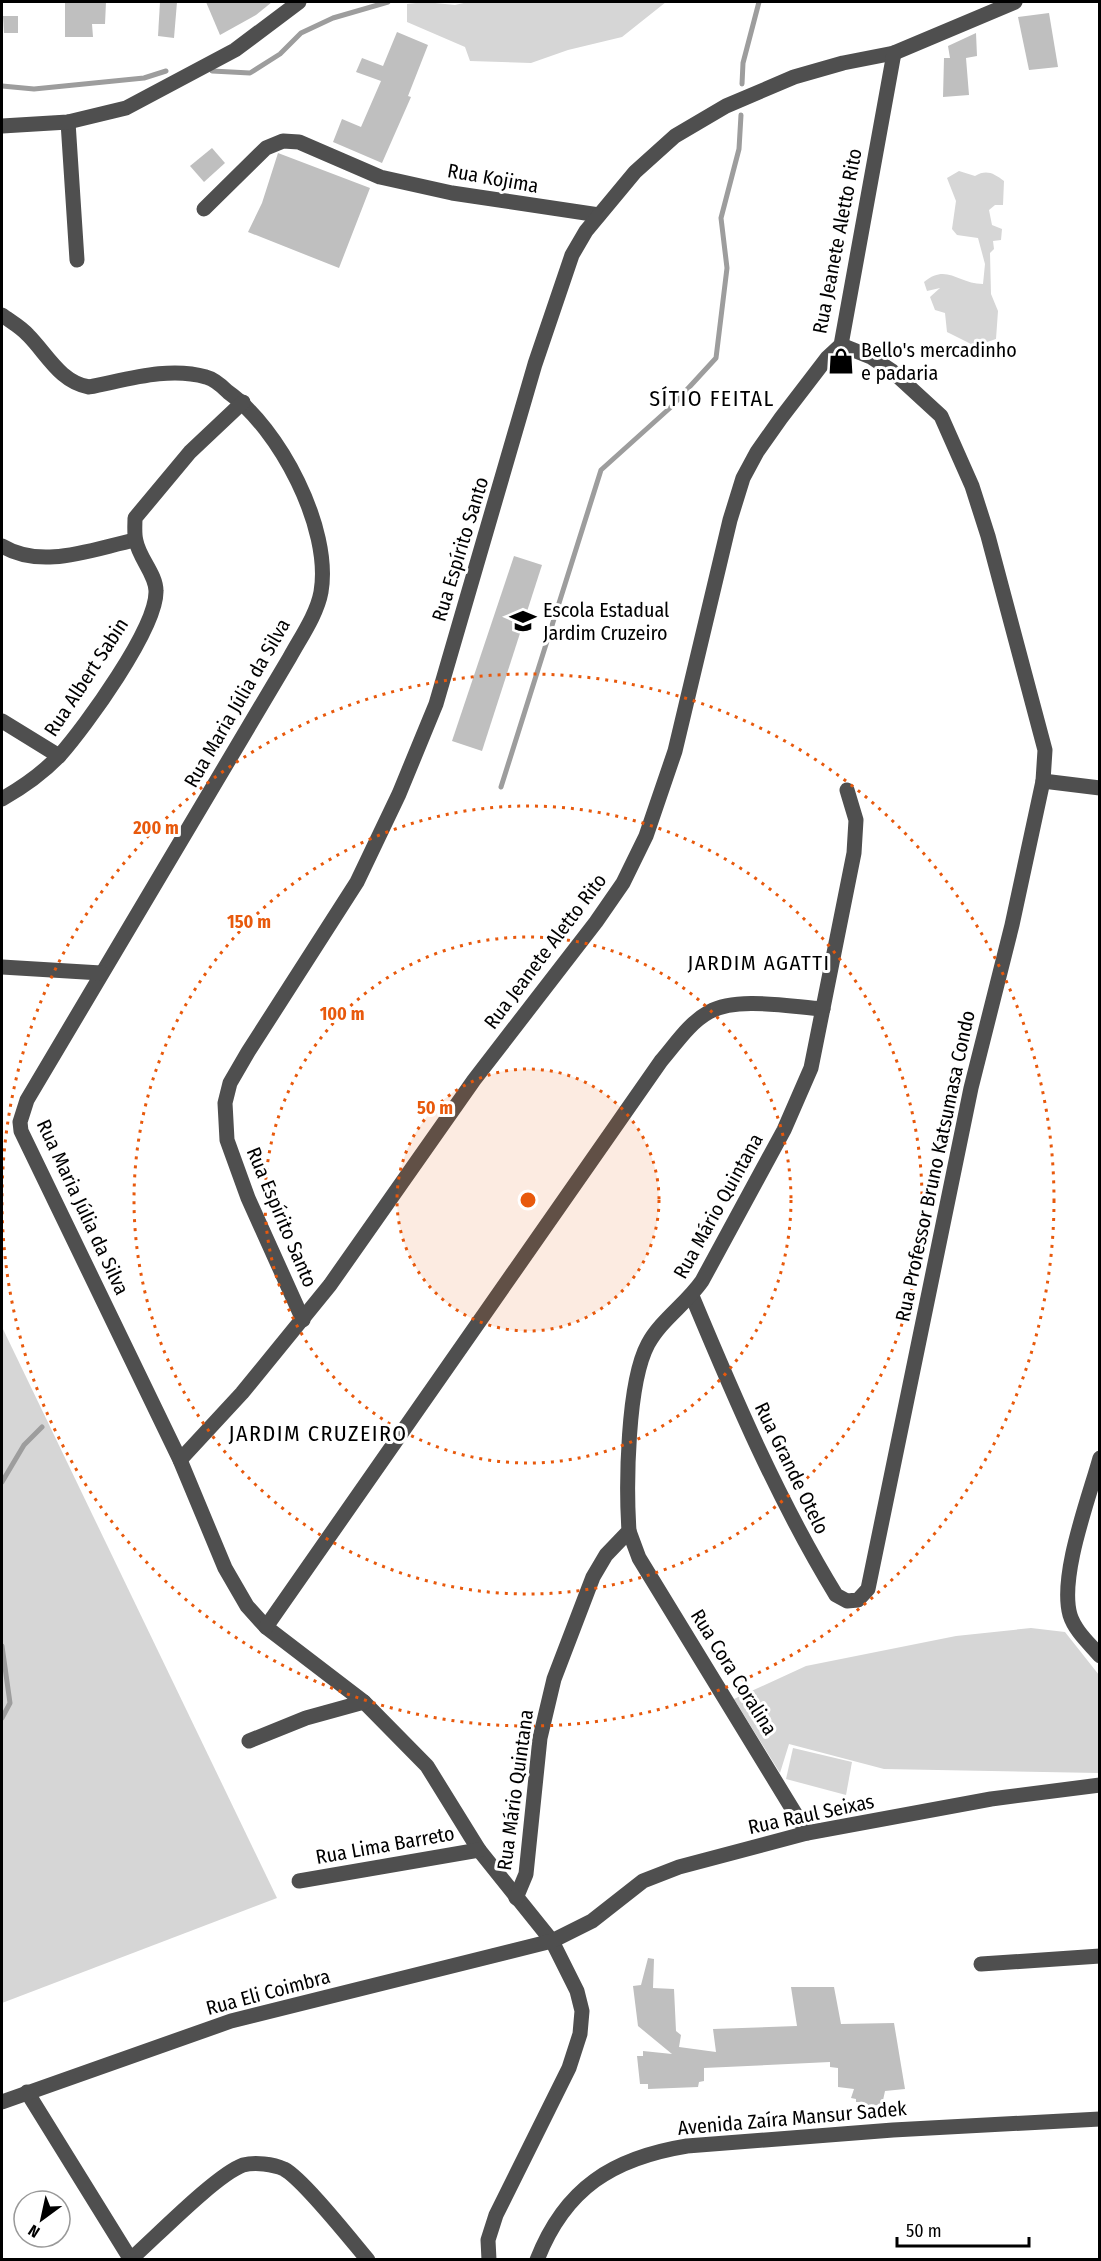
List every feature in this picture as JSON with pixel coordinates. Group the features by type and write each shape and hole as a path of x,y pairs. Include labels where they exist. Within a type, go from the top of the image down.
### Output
{"street":[{"path":"2,126 68,122 126,108 235,50 298,2"},
{"name":"Rua Espírito Santo","path":"303,1320 248,1198 227,1140 225,1103 230,1083 357,882 399,794 436,704 557,295 572,255 599,215 635,172 675,136 726,106 794,77 843,63 894,53 1015,2"},
{"name":"Rua Jeanete Aletto Rito","path":"180,1460 242,1393 303,1320 380,1218 474,1080 596,922 623,883 646,836 675,751 730,520 743,478 757,452 781,418 819,368 841,345 894,53"},
{"path":"68,122 77,261"},
{"name":"Rua Kojima","path":"204,209 266,148 283,141 299,142 380,177 520,205 599,215"},
{"name":"Rua Maria Júlia da Silva","path":"2,315 27,333 72,382 88,387 156,374 191,373 209,377 243,402 266,429 293,470 311,512 322,575 321,593 290,657 27,1100 20,1122 21,1131 180,1460 225,1568 247,1606 266,1627 363,1702 427,1766 479,1850 552,1941 577,1991 582,2011 580,2034 569,2068 496,2214 488,2240 489,2259"},
{"name":"Rua Professor Bruno Katsumasa Condo","path":"841,345 871,357 911,386 941,416 972,486 988,536 1045,750 1043,781 1012,925 971,1088 873,1562"},
{"name":"Rua Albert Sabin","path":"2,799 25,786 59,756 117,675 146,627 156,589 135,540 135,518 190,452 243,402"},
{"path":"2,546 21,556 51,558 135,540"},
{"path":"2,721 59,756"},
{"path":"1043,781 1100,788"},
{"name":"Rua Mário Quintana","path":"516,1898 526,1874 540,1738 554,1679 593,1577 606,1555 629,1531 627,1501 632,1407 638,1369 649,1342 692,1296 802,1093 811,1068 854,853 856,820 847,790"},
{"path":"2,967 101,973"},
{"path":"266,1627 643,1086 687,1030 708,1012 723,1006 744,1004 823,1009"},
{"name":"Rua Grande Otelo","path":"692,1296 740,1413 799,1534 836,1595 847,1601 858,1600 868,1589 873,1562"},
{"path":"1100,1458 1068,1577 1067,1598 1070,1616 1080,1635 1100,1656"},
{"name":"Rua Cora Coralina","path":"629,1531 639,1558 807,1833"},
{"path":"249,1741 287,1724 363,1702"},
{"name":"Rua Raul Seixas","path":"552,1941 592,1921 643,1881 661,1872 807,1833 992,1799 1100,1785"},
{"name":"Rua Lima Barreto","path":"298,1881 479,1850"},
{"name":"Rua Eli Coimbra","path":"2,2102 231,2022 552,1941"},
{"path":"981,1964 1100,1956"},
{"path":"27,2092 131,2259 219,2180 244,2165 266,2164 285,2170 291,2175 368,2259"},
{"name":"Avenida Zaíra Mansur Sadek","path":"537,2259 553,2225 580,2190 609,2172 656,2151 687,2146 893,2130 1100,2119"}],"shaded area":[{"path":"425,2 455,5 468,2 666,2 622,37 568,50 531,63 470,61 465,47 407,22 407,4"},
{"path":"959,171 975,176 990,173 1004,181 1003,205 995,205 989,210 992,225 1002,229 1001,240 993,241 994,249 990,253 991,294 998,311 996,339 975,346 947,332 945,313 935,310 930,297 940,288 927,291 924,282 939,274 946,274 983,284 985,264 978,238 957,235 952,229 956,201 947,178"},
{"path":"2,1327 277,1898 2,2003"},
{"path":"1031,1628 1065,1632 1099,1675 1099,1773 884,1769 789,1744 780,1773 734,1699 806,1666 956,1636"},
{"path":"793,1748 852,1762 846,1795 786,1779"}],"building":[{"path":"65,2 106,2 105,24 92,24 93,37 65,37"},
{"path":"160,2 177,2 174,38 158,36"},
{"path":"206,2 272,2 256,15 220,35"},
{"path":"1049,13 1058,67 1029,70 1018,17"},
{"path":"3,16 18,16 18,33 4,33"},
{"path":"397,32 428,45 408,96 411,97 382,163 333,142 342,119 361,127 381,81 356,72 362,58 383,66"},
{"path":"976,33 977,56 966,58 969,95 943,97 944,58 950,58 948,46"},
{"path":"212,148 225,163 204,182 190,166"},
{"path":"278,153 370,188 339,268 248,232 262,203"},
{"path":"514,556 542,565 482,751 452,741"},
{"path":"648,1958 654,1959 653,1988 674,1989 676,2031 681,2035 679,2047 716,2052 713,2029 797,2026 791,1987 834,1987 841,2024 894,2023 905,2089 885,2091 882,2105 861,2106 861,2102 856,2102 856,2099 851,2098 854,2089 838,2087 838,2068 830,2067 830,2062 704,2068 704,2081 699,2082 698,2087 648,2089 648,2084 640,2084 637,2056 643,2056 643,2051 672,2054 638,2026 633,1986 641,1985"}],"waterway":[{"path":"212,71 250,73 280,54 301,33 333,18 388,2"},
{"path":"742,84 743,63 759,2"},
{"path":"2,86 34,89 144,78 166,71"},
{"path":"501,787 601,470 671,407 716,358 727,268 721,218 739,149 741,115"},
{"path":"2,1482 24,1445 42,1427"},
{"path":"2,1646 10,1703 2,1718"}],"place":[{"name":"Bello's mercadinho e padaria","path":"841,361"},
{"name":"Escola Estadual Jardim Cruzeiro","path":"523,621"}],"district":[{"name":"SÍTIO FEITAL","path":"712,398"},
{"name":"JARDIM AGATTI","path":"759,963"},
{"name":"JARDIM CRUZEIRO","path":"318,1433"}]}
